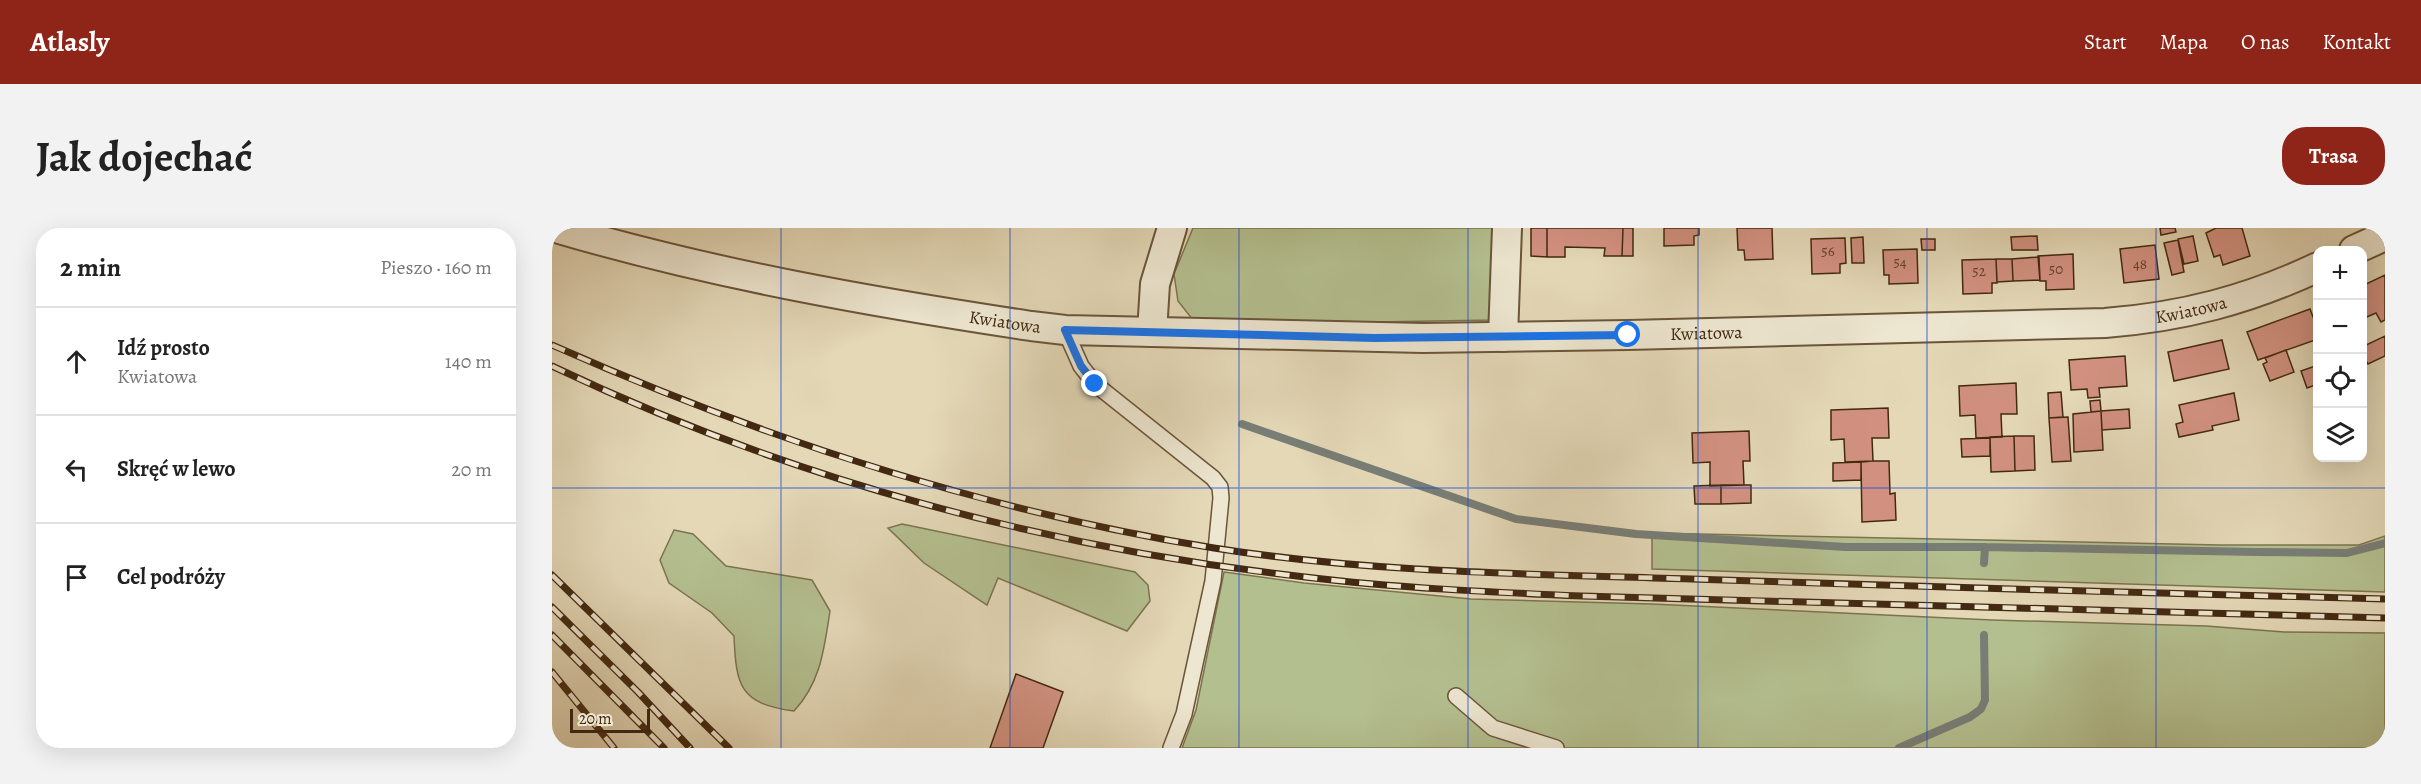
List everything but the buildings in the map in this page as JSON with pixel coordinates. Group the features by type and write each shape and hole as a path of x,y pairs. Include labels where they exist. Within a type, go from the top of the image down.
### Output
{"street":[{"name":"Kwiatowa","path":"556,228 648,254 802,288 997,321 1065,330 1363,338 1870,330 2137,320 2200,310 2247,297 2313,269"},
{"path":"1152,332 1155,284 1172,228"},
{"path":"1503,337 1507,228"},
{"path":"2363,246 2385,236"}],"lane":[{"path":"1065,330 1081,366 1095,384 1214,478 1220,487 1221,498 1213,581 1184,714 1171,748"},
{"path":"1456,696 1493,728 1556,748"}],"green space":[{"path":"1193,228 1496,228 1494,320 1374,322 1193,320 1178,301 1174,274"},
{"path":"902,524 1135,572 1148,585 1150,601 1127,631 998,578 987,605 924,563 888,528"},
{"path":"674,530 693,534 726,566 812,580 830,611 816,677 794,711 762,703 744,690 737,668 734,636 712,613 669,583 660,560"},
{"path":"1652,533 2220,545 2359,545 2385,536 2385,592 1652,569"},
{"path":"1224,572 1304,583 1471,599 1652,604 1992,620 2206,626 2284,632 2385,633 2385,748 1182,748 1196,710"}],"waterway":[{"path":"1242,424 1516,519 1636,534 1845,547 2256,552 2347,553 2385,543"},
{"path":"1984,563 1985,547"},
{"path":"1899,748 1970,717 1981,709 1985,700 1984,635"}],"railway":[{"path":"552,345 713,411 877,468 1044,514 1129,533 1214,548 1332,563 1512,574 2385,599"},
{"path":"552,366 641,406 732,442 920,503 1111,548 1208,564 1374,584 1582,596 2385,618"},
{"path":"552,575 729,748"},
{"path":"552,607 638,692 690,748"},
{"path":"552,635 664,748"},
{"path":"552,672 614,748"}],"route":[{"path":"1095,384 1081,366 1065,330 1374,338 1628,335"}]}
